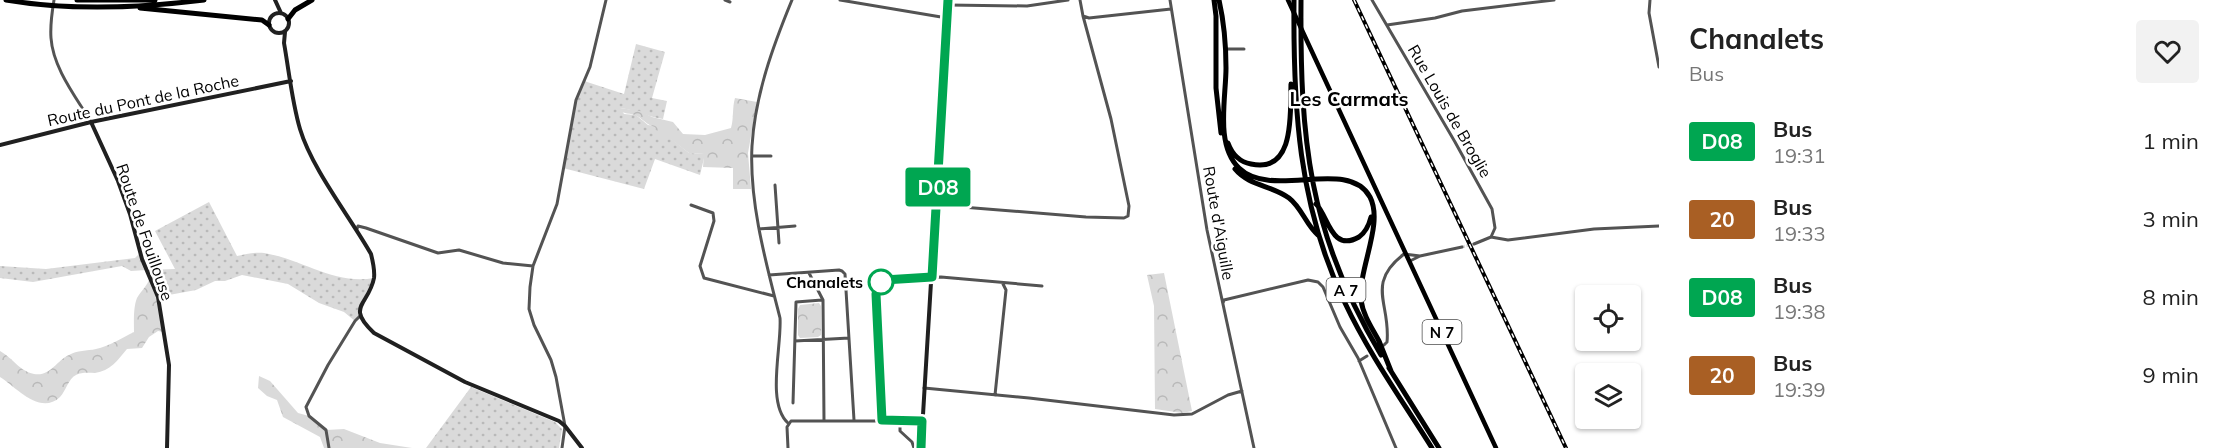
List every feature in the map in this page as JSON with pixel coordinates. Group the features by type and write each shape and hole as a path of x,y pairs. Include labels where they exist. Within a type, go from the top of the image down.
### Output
{"highway":[{"path":"6,0 79,8 123,7 204,0"},
{"path":"77,0 155,0"},
{"path":"288,19 295,10 312,0"},
{"path":"1214,0 1215,69 1225,154 1233,167 1247,180 1279,192 1292,200 1302,211 1312,230 1318,235"},
{"path":"1219,0 1226,49 1224,128 1228,152 1240,170 1251,177 1273,181 1345,180 1358,184 1368,194 1374,213 1361,281 1361,298 1364,313 1391,371"},
{"name":"A 7","path":"1301,0 1297,20 1296,122 1318,235 1336,284 1355,323 1432,448"},
{"name":"A 7","path":"1294,3 1301,35 1306,172"},
{"path":"123,7 262,20 269,25"},
{"path":"1225,117 1228,142 1238,158 1250,164 1270,162 1279,156 1287,141 1291,84 1295,81"},
{"path":"1233,167 1247,177 1262,182 1340,182 1353,185 1364,192 1369,202 1370,223 1357,238 1345,240 1330,230 1321,208 1316,203"},
{"name":"A 7","path":"1309,189 1316,203 1332,256 1361,321 1439,448"}],"main road":[{"name":"N 7","path":"1288,0 1496,448"}],"street":[{"name":"Route de Fouillouse","path":"54,0 51,37 53,51 60,69 91,122 121,189 142,259 158,297 169,365 167,448"},
{"path":"275,0 281,14 288,19 289,26 285,32 284,43 300,128 305,143 356,226 374,264 374,278 363,299 360,316 328,364 306,407 309,416 326,430 329,448"},
{"path":"274,15 275,0"},
{"path":"562,448 565,426 554,369 529,309 533,266 557,204 576,100 590,67 606,0"},
{"path":"725,0 730,2"},
{"path":"788,423 782,417 777,392 781,331 759,229 752,144 770,56 792,0"},
{"path":"840,0 947,18"},
{"path":"921,448 948,2 1027,6 1068,0"},
{"path":"937,205 1086,217 1124,218 1128,216 1129,206 1111,119 1080,0"},
{"name":"Route d'Aiguille","path":"1170,0 1207,230 1254,448"},
{"name":"Rue Louis de Broglie","path":"1372,0 1491,209 1495,228 1491,237"},
{"path":"1386,25 1554,0"},
{"path":"1650,0 1649,13 1659,67"},
{"path":"1083,16 1089,18 1171,9"},
{"path":"281,14 274,15 269,25 272,31 285,32"},
{"path":"278,33 284,43"},
{"path":"1226,49 1244,49"},
{"name":"Route du Pont de la Roche","path":"0,145 91,122 291,81"},
{"path":"752,156 771,156"},
{"path":"775,185 780,243"},
{"path":"691,205 713,213 714,221 700,266 704,278 774,296"},
{"path":"356,226 438,252 459,250 503,263 533,266"},
{"path":"759,229 795,226"},
{"path":"1474,244 1491,237 1508,240 1594,229 1659,226"},
{"path":"1410,261 1420,256 1461,247"},
{"path":"1384,345 1387,342 1388,333 1381,288 1383,277 1400,257 1406,254 1420,256"},
{"path":"770,275 839,270 845,274 854,420"},
{"path":"809,273 823,300 824,421"},
{"path":"882,420 876,294 881,282 888,279 932,277 1042,286"},
{"path":"1222,304 1224,300 1237,296 1308,280 1318,282 1323,286 1340,327 1359,361 1396,448"},
{"path":"995,395 1006,290 1003,283"},
{"path":"793,403 796,302 823,300"},
{"path":"360,316 375,333 465,382 558,421 565,426 582,448"},
{"path":"795,341 849,338"},
{"path":"1359,361 1367,356"},
{"path":"924,388 1174,415 1192,414 1228,395 1242,391"},
{"path":"788,423 854,420 922,421"},
{"path":"900,420 900,431 912,442 914,448"},
{"path":"788,423 786,430 788,448"}],"green space":[{"path":"636,44 665,52 652,98 667,101 663,119 620,108 624,114 636,115 648,125 655,126 689,153 705,154 700,175 655,159 644,189 563,168 576,100 584,81 624,94"},
{"path":"735,98 757,102 748,153 751,189 733,189 733,168 703,167 704,154 689,153 669,138 660,137 655,127 637,116 617,110 620,108 640,111 652,117 673,122 683,134 705,135 731,128"},
{"path":"209,202 237,256 265,253 347,278 374,278 363,299 360,316 355,321 344,312 319,303 288,284 242,275 225,281 215,281 196,290 158,297 146,270 131,271 122,266 33,282 0,278 0,266 46,269 135,258 140,253 147,270 175,269 155,231"},
{"path":"1164,273 1192,411 1182,413 1155,409 1154,306 1147,275"},
{"path":"150,278 158,297 163,332 158,331 149,337 142,348 127,349 105,370 76,375 60,397 52,402 36,402 0,377 0,351 24,370 40,374 49,371 72,353 101,348 134,332 137,298"},
{"path":"819,303 821,306 821,335 800,338 798,309 800,305"},
{"path":"259,376 270,381 298,413 309,416 326,430 344,429 380,443 412,448 324,448 320,437 283,417 277,400 267,396 258,388"},
{"path":"471,387 555,422 562,429 559,448 426,448"}],"tunnel":[{"path":"1462,247 1474,244"}],"railway":[{"path":"1354,0 1566,448"}],"bus line":[{"name":"D08","path":"921,448 922,421 882,420 876,294 877,287 884,280 932,277 948,0"}],"place":[{"name":"Chanalets","path":"881,282"}],"district":[{"name":"Les Carmats","path":"1349,98"}]}
